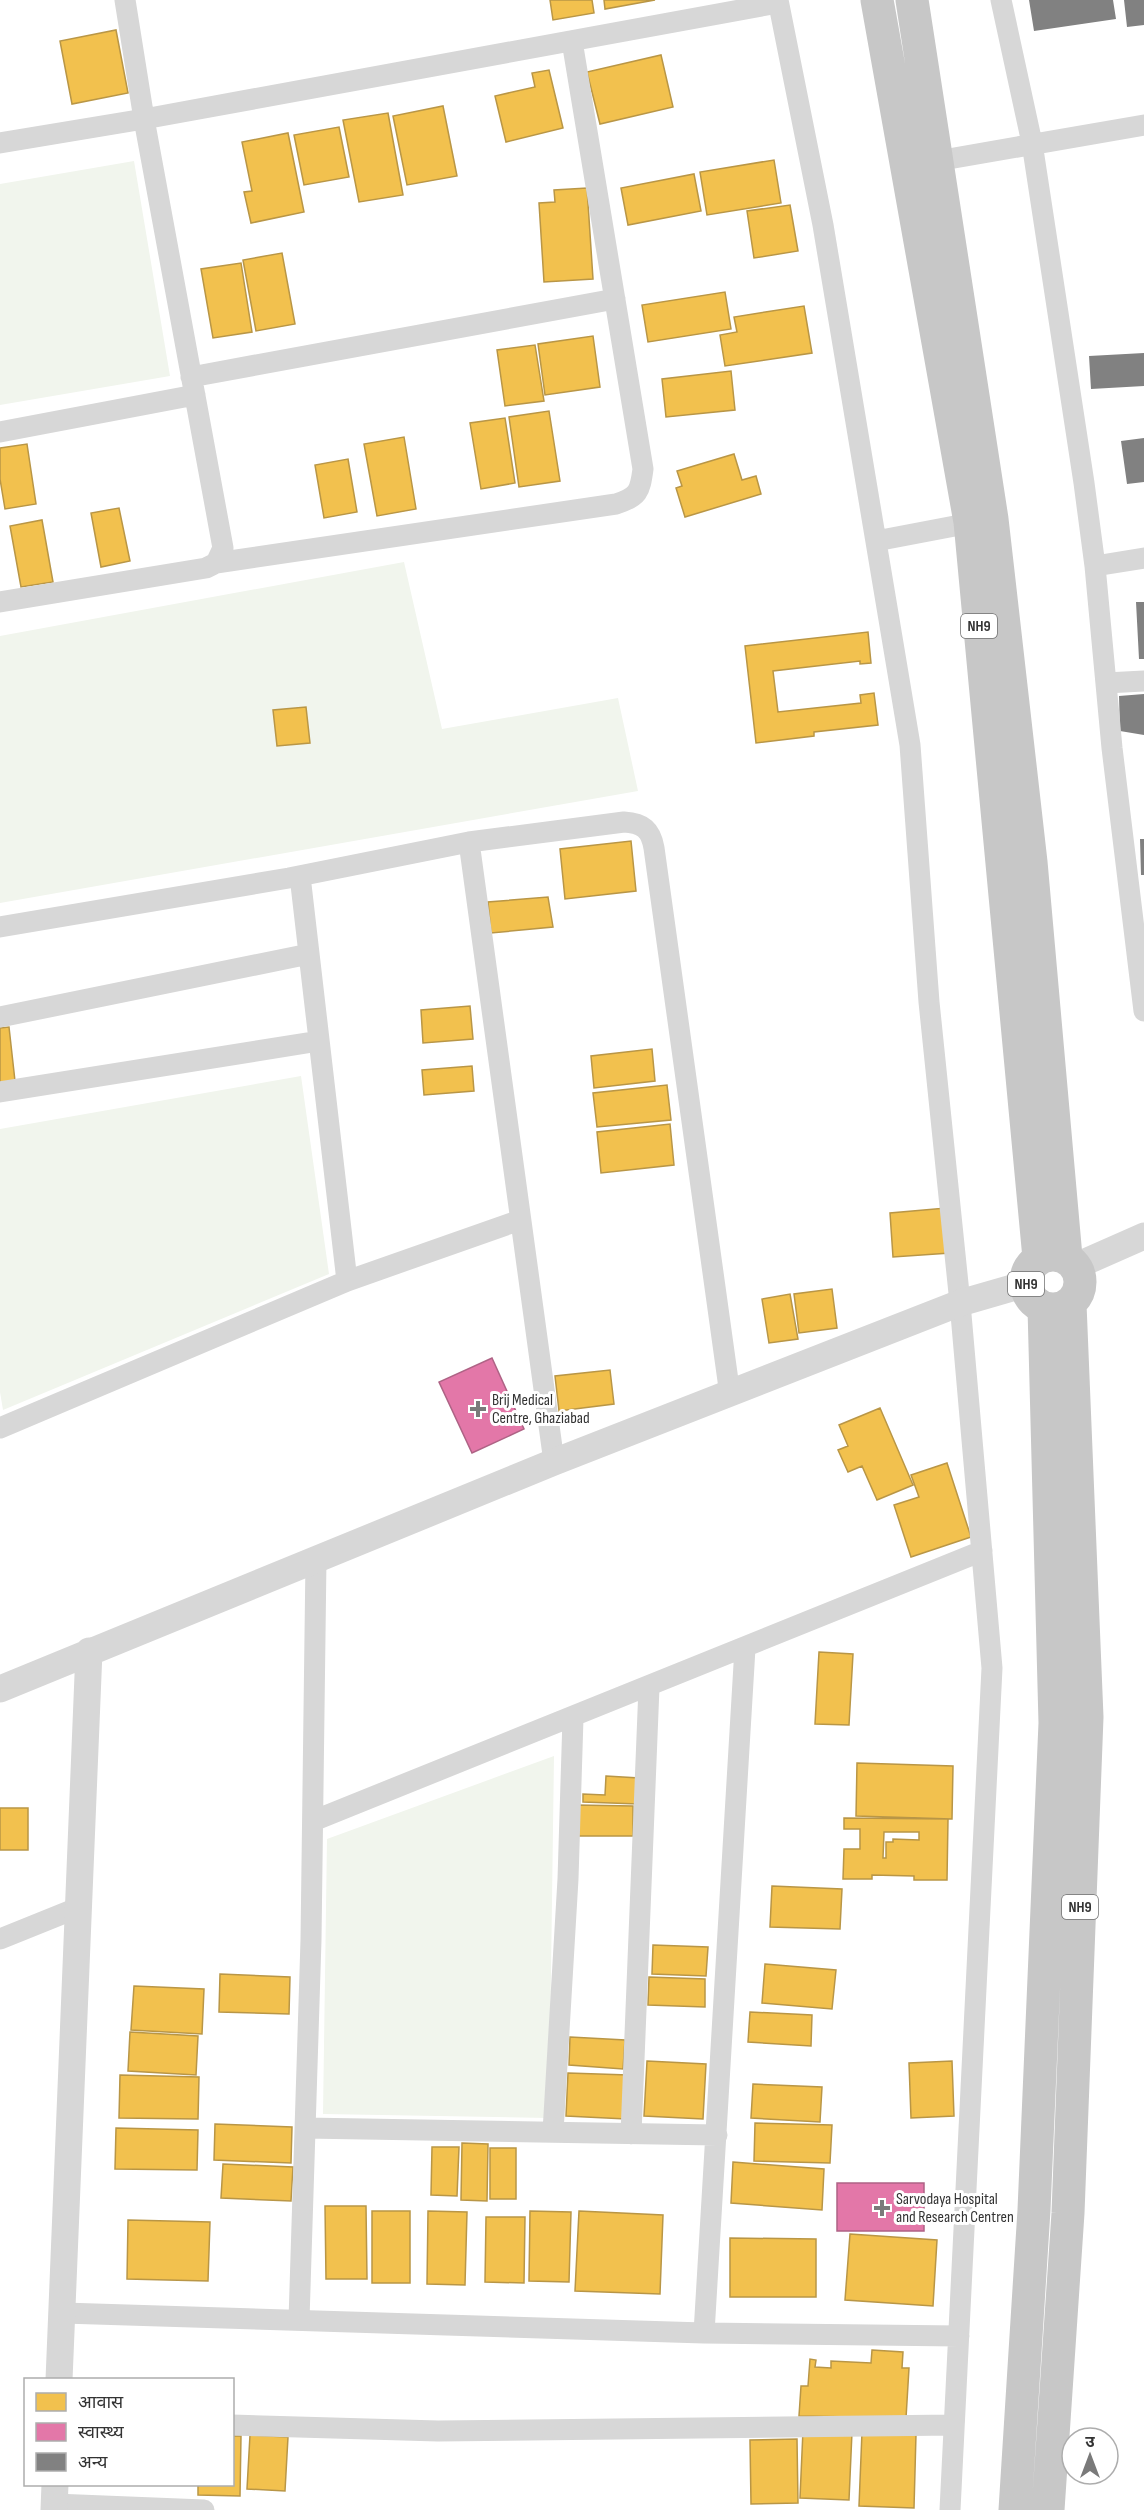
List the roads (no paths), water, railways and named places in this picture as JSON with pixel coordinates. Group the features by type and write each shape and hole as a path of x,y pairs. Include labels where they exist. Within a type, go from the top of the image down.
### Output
{"highway":[{"name":"NH9","path":"877,0 981,521"},
{"name":"NH9","path":"912,0 937,161 981,521 1031,862 1054,1280 1087,1717 1068,2212 1048,2510"},
{"name":"NH9","path":"1015,2510 1034,2210 1055,1723 1054,1280"}],"street":[{"path":"125,0 144,119 223,539 221,556 216,563"},
{"path":"1001,0 1032,143 1095,566 1106,683 1144,1011"},
{"path":"0,143 572,41 778,1 823,225 910,745 930,1002 960,1303 992,1668 950,2510"},
{"path":"0,602 206,568 216,563 616,504 632,499 641,487 643,470 572,41"},
{"path":"937,161 1144,125"},
{"path":"0,432 193,386 615,299"},
{"path":"876,541 981,521"},
{"path":"1095,566 1144,558"},
{"path":"1106,683 1144,681"},
{"path":"0,927 300,876 469,842 624,822 632,822 652,834 730,1395"},
{"path":"469,842 554,1462"},
{"path":"300,876 347,1281"},
{"path":"0,1017 309,954"},
{"path":"0,1092 319,1041"},
{"path":"0,1428 347,1281 520,1220"},
{"path":"0,1689 554,1462 960,1303 1054,1280 1144,1236"},
{"path":"313,1821 982,1551"},
{"path":"299,2320 313,1821 316,1559"},
{"path":"704,2333 745,1648"},
{"path":"58,2378 63,2313 77,1908 89,1651"},
{"path":"631,2134 649,1687"},
{"path":"553,2132 568,1879 573,1718"},
{"path":"0,1939 77,1908"},
{"path":"305,2128 717,2135"},
{"path":"63,2313 704,2333 959,2336"},
{"path":"234,2426 438,2431 953,2425"},
{"path":"54,2499 204,2510"}],"place":[{"name":"Brij Medical Centre, Ghaziabad","path":"478,1409"},
{"name":"Sarvodaya Hospital and Research Centren","path":"882,2208"}]}
